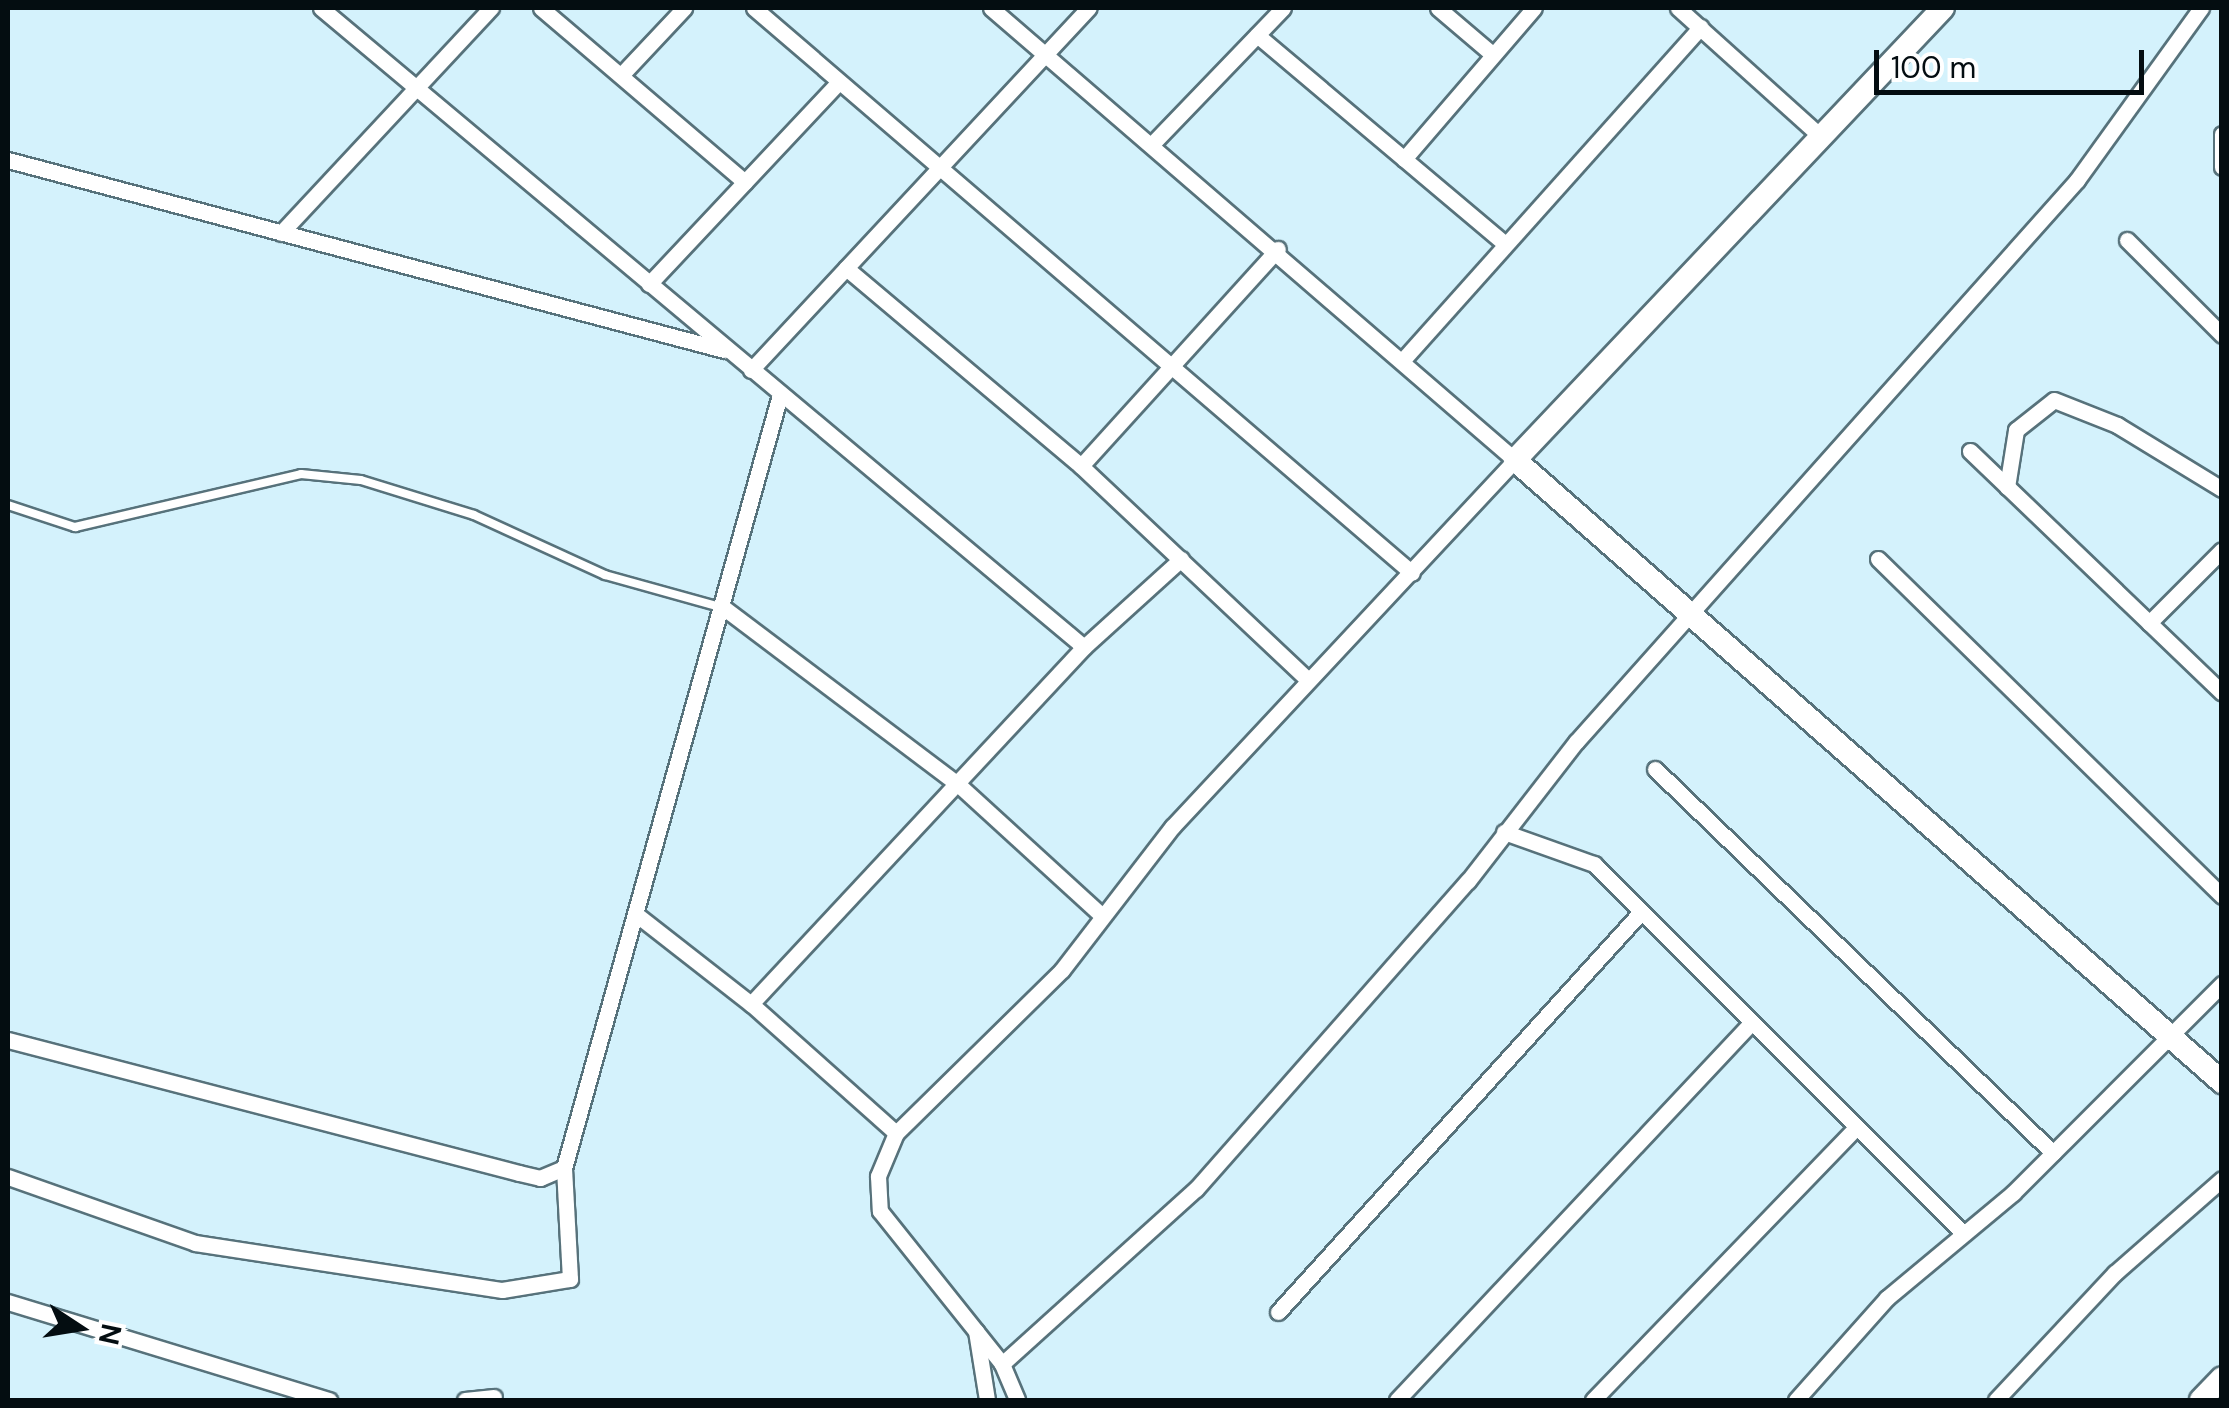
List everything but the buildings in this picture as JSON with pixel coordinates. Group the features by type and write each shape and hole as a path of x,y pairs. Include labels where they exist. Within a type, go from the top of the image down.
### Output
{"street":[{"path":"323,8 1084,647"},
{"path":"281,233 491,8"},
{"path":"541,8 624,72 745,182"},
{"path":"624,72 684,8"},
{"path":"754,8 936,172 1412,573"},
{"path":"991,8 1278,250 2222,1082"},
{"path":"750,370 1089,8"},
{"path":"1154,142 1284,8"},
{"path":"1438,8 1492,54"},
{"path":"1404,159 1534,8"},
{"path":"1678,8 1819,134"},
{"path":"1002,1364 1196,1189 1690,612 2077,180 2201,8"},
{"path":"976,1331 991,1400 1015,1398 1002,1364 976,1331 880,1212 878,1176 896,1133 1062,970 1100,914 1308,680 1935,10"},
{"path":"1402,360 1701,27"},
{"path":"1258,35 1505,244"},
{"path":"649,284 837,84"},
{"path":"2222,134 2222,166"},
{"path":"8,160 728,351"},
{"path":"2126,240 2222,334"},
{"path":"1082,466 1278,250"},
{"path":"846,268 1082,466 1308,680"},
{"path":"8,1177 195,1243 502,1290 572,1277 564,1168 724,608 780,395"},
{"path":"2008,487 2016,430 2054,400 2117,425 2222,490"},
{"path":"1970,451 2222,694"},
{"path":"2149,623 2222,550"},
{"path":"751,1004 960,786 1084,647 1180,558"},
{"path":"1878,559 2222,896"},
{"path":"724,608 960,786 1100,914"},
{"path":"1655,769 2053,1154"},
{"path":"1504,832 1594,864 1963,1233"},
{"path":"1278,1312 1640,913"},
{"path":"638,915 751,1004 896,1133"},
{"path":"1796,1400 1877,1308 2053,1154 2172,1039 2222,984"},
{"path":"1397,1400 1751,1023"},
{"path":"8,1040 540,1178 564,1168"},
{"path":"1593,1400 1855,1129"},
{"path":"1996,1400 2115,1273 2222,1179"},
{"path":"8,1302 329,1400"},
{"path":"2201,1400 2222,1378"},
{"path":"465,1400 494,1397"}],"lane":[{"path":"8,505 76,527 302,474 361,480 474,515 605,575 724,608"}]}
